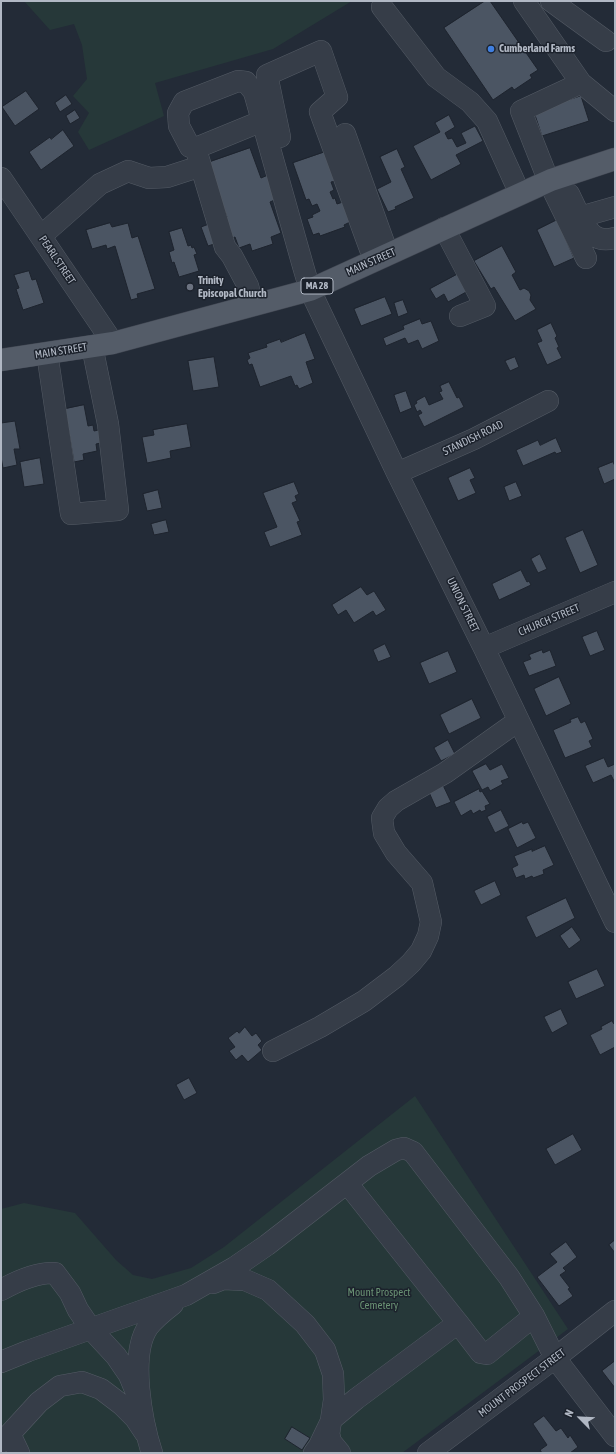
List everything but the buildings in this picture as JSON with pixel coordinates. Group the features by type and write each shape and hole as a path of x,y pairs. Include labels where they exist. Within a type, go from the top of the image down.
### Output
{"main road":[{"name":"MAIN STREET","path":"1,360 102,344 253,305 316,286 520,194 554,180 615,159"}],"street":[{"path":"524,1 581,83 615,110"},
{"path":"550,1 606,41"},
{"path":"382,7 436,77 470,102 487,122 520,194"},
{"path":"316,286 284,157 267,75 321,51 337,97 320,112 381,257"},
{"path":"253,305 248,286 232,256 225,247 199,157 190,147 179,126 178,113 184,102 238,81 246,82 254,92 262,121 316,286"},
{"path":"581,83 521,111 554,180 586,258"},
{"path":"41,236 100,184 128,171 149,178 167,177 262,121"},
{"path":"345,134 381,257"},
{"name":"PEARL STREET","path":"1,178 41,236 102,344"},
{"path":"554,180 580,217 586,229 594,237 607,240 615,238"},
{"path":"580,217 615,207"},
{"path":"444,228 485,306 460,316"},
{"name":"UNION STREET","path":"316,286 397,473 484,648 615,922"},
{"path":"47,353 71,514 118,510 108,424 102,344"},
{"name":"STANDISH ROAD","path":"397,473 474,439 548,401"},
{"name":"CHURCH STREET","path":"484,648 615,592"},
{"path":"273,1051 320,1027 364,1001 397,976 421,951 428,936 431,922 422,882 396,853 384,833 382,818 392,804 444,773 518,721"},
{"path":"147,1447 138,1388 139,1365 141,1345 145,1334 158,1316 186,1295 235,1267 267,1245 369,1166 396,1150 404,1148 413,1152 509,1277 534,1316 555,1358 615,1436"},
{"path":"347,1183 458,1322 481,1354 487,1354 534,1316"},
{"path":"1,1290 13,1283 44,1272 55,1273 70,1292 78,1310 91,1329 116,1356 129,1375 141,1402"},
{"path":"1,1362 186,1295 222,1279 245,1280 268,1290 305,1324 325,1350 333,1374 334,1400 329,1434 330,1442 340,1453"},
{"name":"MOUNT PROSPECT STREET","path":"428,1453 615,1311"},
{"path":"314,1453 332,1419 356,1399 458,1322"},
{"path":"19,1453 6,1438 39,1402 60,1386 82,1382 101,1389 122,1405 135,1418 147,1447"}],"green space":[{"path":"24,1 352,1 273,49 155,83 164,116 89,150 78,132 89,113 73,96 87,79 82,45 74,24 50,30"},
{"name":"Mount Prospect Cemetery","path":"415,1096 568,1329 402,1453 1,1453 1,1209 24,1203 75,1213 116,1260 133,1275 152,1279 191,1268 224,1247"}],"place":[{"name":"Cumberland Farms","path":"491,49"},
{"name":"Trinity Episcopal Church","path":"190,287"}]}
